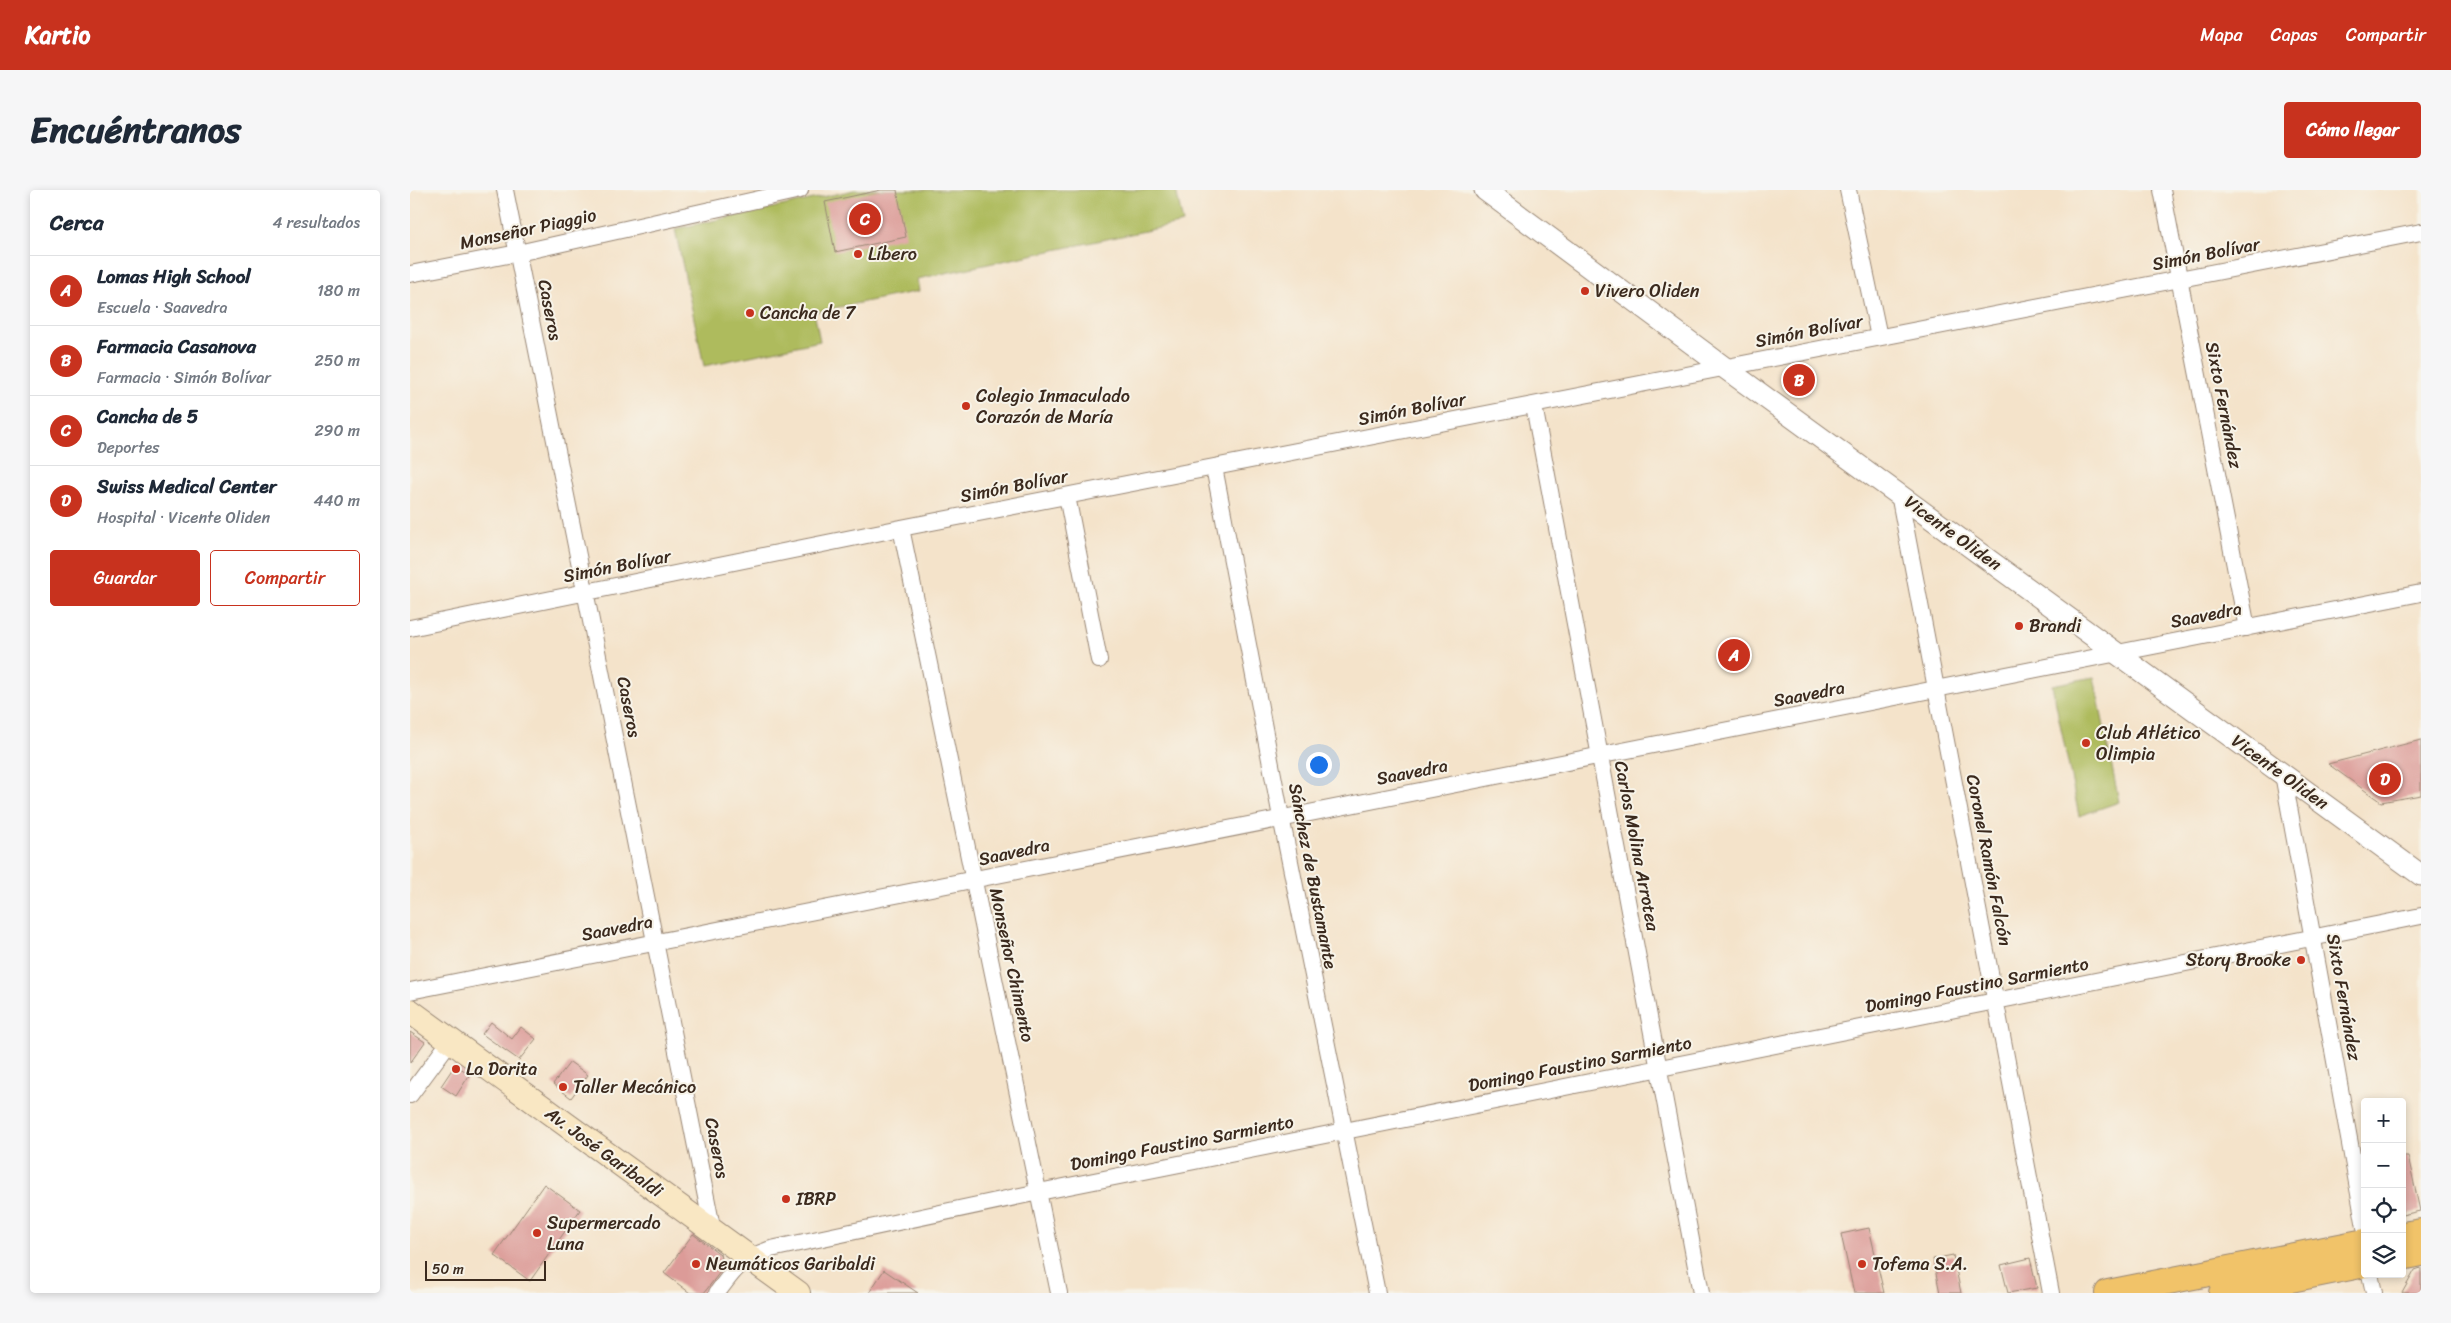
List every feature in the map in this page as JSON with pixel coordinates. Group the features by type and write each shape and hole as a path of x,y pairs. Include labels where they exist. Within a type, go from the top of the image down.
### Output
{"main road":[{"name":"Av. José Garibaldi","path":"410,1011 798,1293"},
{"path":"2406,1234 2421,1232"},
{"path":"2108,1293 2361,1243"},
{"path":"2406,1256 2421,1253"},
{"path":"2222,1293 2361,1265"}],"street":[{"name":"Caseros","path":"505,190 713,1232"},
{"name":"Monseñor Piaggio","path":"410,274 518,253 800,190"},
{"path":"1848,190 1880,338"},
{"name":"Sixto Fernández","path":"2162,190 2246,628"},
{"name":"Vicente Oliden","path":"1489,192 1725,368 2421,875"},
{"name":"Simón Bolívar","path":"410,628 901,528 2421,232"},
{"name":"Carlos Molina Arrotea","path":"1534,406 1702,1293"},
{"name":"Sánchez de Bustamante","path":"1214,467 1281,817 1377,1293"},
{"name":"Coronel Ramón Falcón","path":"1900,494 2051,1293"},
{"path":"1067,496 1099,660"},
{"name":"Monseñor Chimento","path":"901,528 1039,1192 1058,1293"},
{"name":"Saavedra","path":"410,991 656,941 974,881 1281,817 2421,593"},
{"name":"Sixto Fernández","path":"2283,774 2361,1205"},
{"name":"Domingo Faustino Sarmiento","path":"748,1257 771,1249 1039,1192 2421,916"},
{"path":"410,1095 450,1041"},
{"path":"717,1293 733,1271 748,1257"},
{"path":"2371,1278 2374,1293"}],"green space":[{"name":"Líbero","path":"855,190 1176,190 1183,223 917,279 919,291 814,312 820,341 704,366 675,229"},
{"name":"Club Atlético Olimpia","path":"2094,677 2119,802 2079,816 2052,685"}],"building":[{"path":"881,190 897,190 906,237 835,252 825,202"},
{"path":"2421,740 2421,795 2381,802 2328,764"},
{"path":"491,1022 512,1039 521,1027 536,1039 519,1060 482,1034"},
{"path":"410,1032 425,1042 410,1063"},
{"path":"570,1062 588,1075 571,1098 553,1084"},
{"path":"455,1065 470,1074 456,1096 441,1086"},
{"path":"2406,1156 2408,1156 2420,1211 2406,1214"},
{"name":"Supermercado Luna","path":"544,1184 580,1210 530,1281 494,1255"},
{"name":"Tofema S.A.","path":"1869,1228 1884,1293 1854,1293 1841,1234"},
{"name":"Neumáticos Garibaldi","path":"693,1234 720,1254 721,1259 720,1272 704,1293 690,1293 664,1273"},
{"path":"1953,1255 1961,1293 1940,1293 1933,1259"},
{"path":"2030,1258 2037,1288 2008,1293 2001,1265"},
{"path":"2421,1268 2421,1293 2402,1293 2415,1270"},
{"path":"884,1270 918,1293 869,1293"}],"place":[{"name":"Cancha de 5","path":"865,219"},
{"name":"Líbero","path":"858,254"},
{"name":"Vivero Oliden","path":"1585,291"},
{"name":"Cancha de 7","path":"750,313"},
{"name":"Farmacia Casanova","path":"1799,380"},
{"name":"Colegio Inmaculado Corazón de María","path":"966,406"},
{"name":"Brandi","path":"2019,626"},
{"name":"Lomas High School","path":"1734,655"},
{"name":"Club Atlético Olimpia","path":"2086,743"},
{"name":"Swiss Medical Center","path":"2385,779"},
{"name":"Story Brooke","path":"2301,960"},
{"name":"La Dorita","path":"456,1069"},
{"name":"Taller Mecánico","path":"563,1087"},
{"name":"IBRP","path":"786,1199"},
{"name":"Supermercado Luna","path":"537,1233"},
{"name":"Neumáticos Garibaldi","path":"696,1264"},
{"name":"Tofema S.A.","path":"1862,1264"}]}
